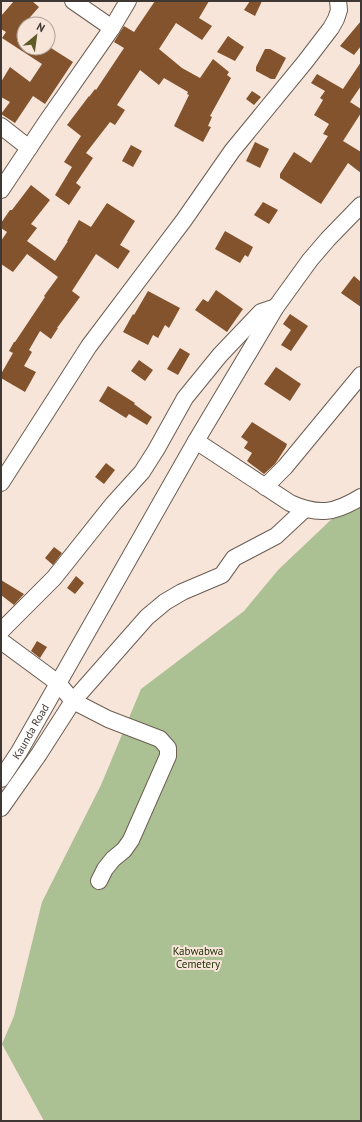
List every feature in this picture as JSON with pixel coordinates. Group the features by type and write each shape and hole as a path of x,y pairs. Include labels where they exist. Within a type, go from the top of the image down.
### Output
{"street":[{"path":"73,1 112,28"},
{"path":"1,190 112,28 128,1"},
{"path":"1,483 89,346 184,220 232,151 331,28 339,10 338,1"},
{"path":"1,126 29,148"},
{"name":"Kaunda Road","path":"1,779 20,752 196,441 276,307 310,260 361,205"},
{"path":"1,631 54,578 113,504 142,472 185,398 220,355 261,312 276,307"},
{"path":"265,487 285,467 361,375"},
{"path":"196,441 290,503 305,509 325,512 345,506 361,497"},
{"path":"1,808 40,754 73,701 147,617 165,602 182,592 222,575 234,558 276,536 305,509"},
{"path":"1,641 58,683 73,701 108,718 160,739 168,748 168,756 131,840 124,850 113,858 99,880"}],"green space":[{"name":"Kabwabwa Cemetery","path":"361,503 361,1121 44,1121 2,1044 14,1016 42,902 101,785 141,689 244,611 278,570 336,515"}],"building":[{"path":"14,1 32,1 39,7 31,16 16,16 16,47 2,38 6,32 1,29 1,16"},
{"path":"155,1 209,1 199,18 212,26 202,40 176,23 159,49 182,68 200,78 213,59 229,72 227,75 231,78 210,116 212,117 208,126 211,127 203,142 174,126 189,95 187,94 188,92 164,78 159,85 140,70 117,105 125,110 115,125 110,122 86,153 93,158 76,183 81,187 69,205 55,195 72,167 64,162 81,136 67,125 89,96 95,89 96,90 124,48 114,42 124,26 134,32"},
{"path":"250,1 262,1 255,16 244,10"},
{"path":"361,21 361,46 354,55 340,46"},
{"path":"228,36 244,47 235,61 217,52"},
{"path":"265,49 270,49 286,58 275,79 271,79 256,71 256,67"},
{"path":"56,51 73,62 45,104 33,96 15,123 1,114 10,102 1,97 1,82 10,67 30,82 42,64 30,56 56,56"},
{"path":"361,62 361,86 350,102 361,109 361,113 343,141 361,152 361,173 348,163 321,204 280,178 280,174 294,152 311,163 328,136 323,134 329,124 314,115 323,100 320,98 325,91 311,83 317,74 343,89"},
{"path":"252,91 261,97 254,105 246,99"},
{"path":"255,142 269,149 260,168 246,161"},
{"path":"131,145 142,151 133,167 122,161"},
{"path":"31,185 50,200 31,224 37,228 27,241 55,261 79,220 91,227 107,203 135,221 120,245 130,251 118,269 96,254 72,291 80,297 57,328 51,339 40,331 29,350 32,352 24,366 36,372 25,392 1,378 1,374 13,353 9,351 14,342 58,277 27,254 13,272 1,264 1,241 7,232 1,228 1,223"},
{"path":"263,202 278,210 269,224 254,215"},
{"path":"225,231 253,247 248,257 245,255 240,263 215,249"},
{"path":"354,276 361,282 361,307 341,293"},
{"path":"216,290 243,309 227,332 195,310 203,299 208,302"},
{"path":"148,291 180,308 169,328 165,325 158,338 153,335 148,345 123,332"},
{"path":"290,314 308,326 291,351 281,345 291,330 283,324"},
{"path":"180,348 190,354 178,375 167,369"},
{"path":"139,360 153,370 145,381 131,371"},
{"path":"276,367 301,384 290,401 264,384"},
{"path":"108,386 135,403 134,404 152,417 147,425 129,414 126,418 99,401"},
{"path":"252,422 287,444 275,464 264,474 247,461 252,453 244,448 248,442 241,437"},
{"path":"106,463 115,470 104,484 95,477"},
{"path":"54,547 62,553 53,565 45,558"},
{"path":"76,576 84,583 75,594 67,588"},
{"path":"1,580 24,594 14,605 1,595"},
{"path":"37,641 47,647 40,658 31,651"}]}
